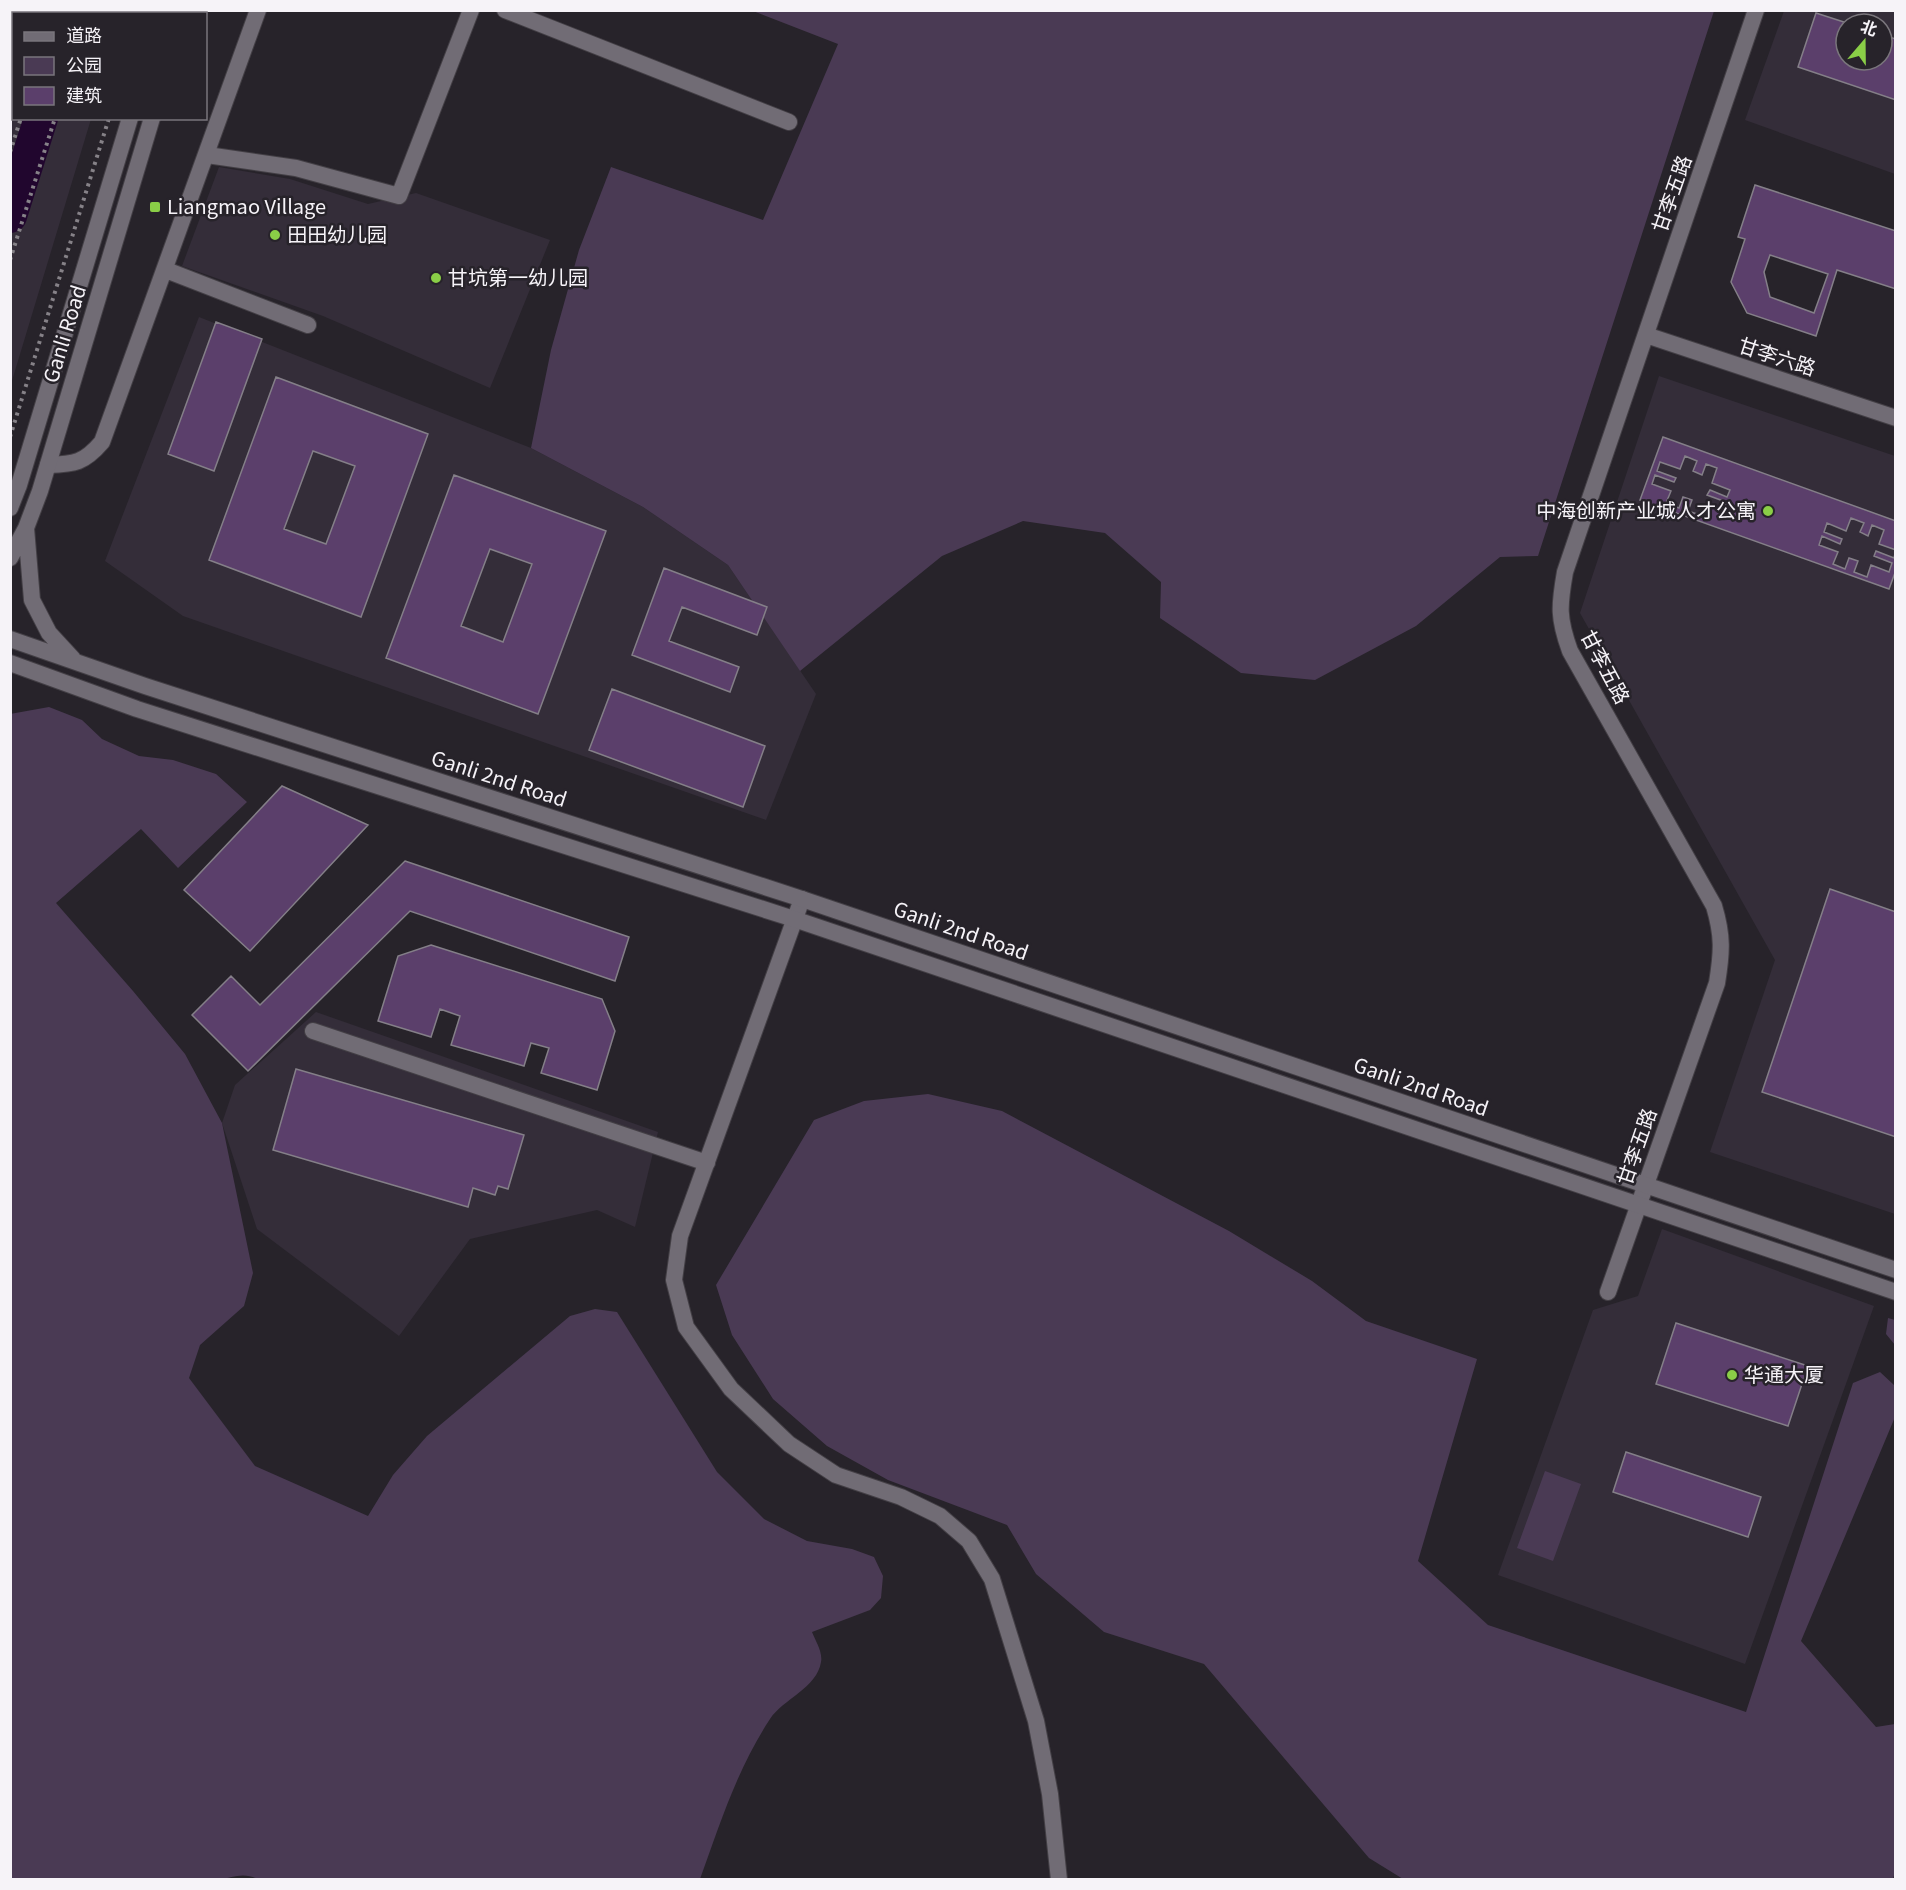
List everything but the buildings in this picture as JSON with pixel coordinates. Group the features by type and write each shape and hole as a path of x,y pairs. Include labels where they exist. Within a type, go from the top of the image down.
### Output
{"main road":[{"path":"48,465 69,464 90,456 102,442 258,10"},
{"path":"207,155 296,168 399,196 471,10"},
{"path":"505,10 789,122"},
{"name":"甘李五路","path":"1608,1292 1717,983 1722,957 1721,930 1714,906 1570,651 1561,627 1560,603 1566,572 1756,10"},
{"name":"Ganli Road","path":"10,508 19,485 129,120"},
{"name":"Ganli Road","path":"10,558 26,528 48,465 151,120"},
{"path":"166,270 308,325"},
{"name":"甘李六路","path":"1646,335 1896,418"},
{"path":"26,528 32,600 49,633 75,661"},
{"name":"Ganli 2nd Road","path":"10,639 145,686 802,899 1896,1270"},
{"path":"10,663 137,709 794,920 1896,1292"},
{"path":"802,899 680,1236 674,1280 686,1327 731,1389 789,1444 836,1475 901,1497 940,1516 969,1542 992,1579 1036,1721 1050,1794 1059,1880"},
{"path":"313,1031 707,1163"}],"path":[{"path":"10,152 20,120"},
{"path":"10,260 54,120"},
{"path":"10,437 108,120"}],"shaded area":[{"path":"11,11 124,11 12,12 12,120 91,120 11,384"},
{"path":"1784,11 1895,11 1895,174 1745,120"},
{"name":"甘坑第一幼儿园","path":"219,167 290,179 368,204 416,193 550,240 490,388 323,316 182,266"},
{"path":"199,317 531,448 643,507 728,565 816,694 766,820 183,616 105,561"},
{"path":"1659,376 1895,456 1895,1214 1710,1152 1775,960 1580,613"},
{"path":"316,1012 658,1132 635,1227 597,1210 470,1239 399,1336 257,1229 222,1123 235,1085"},
{"path":"1662,1229 1874,1306 1745,1664 1498,1575 1593,1310 1638,1296"}],"green space":[{"path":"753,11 1714,11 1538,556 1500,557 1416,626 1315,680 1241,673 1160,618 1161,582 1105,533 1023,521 942,556 800,671 728,565 643,507 531,448 551,350 579,250 611,167 763,220 838,44"},
{"path":"49,707 82,720 102,739 139,756 173,760 216,774 247,802 178,868 141,829 56,903 185,1054 222,1123 253,1273 244,1306 200,1345 189,1378 255,1466 368,1516 393,1475 427,1436 570,1316 595,1309 617,1312 717,1472 764,1519 807,1541 852,1549 874,1557 883,1576 881,1598 870,1610 812,1632 821,1654 818,1671 807,1686 776,1712 758,1738 730,1797 700,1879 259,1880 245,1875 220,1880 11,1879 10,714"},
{"path":"928,1094 1002,1111 1229,1231 1312,1281 1366,1321 1477,1359 1418,1561 1488,1625 1746,1712 1853,1383 1880,1372 1894,1385 1895,1417 1801,1641 1876,1727 1895,1724 1896,1868 1893,1879 1403,1879 1369,1858 1204,1664 1104,1632 1036,1574 1007,1525 888,1480 827,1446 773,1399 732,1335 716,1285 814,1120 864,1101"},
{"path":"1888,1318 1895,1320 1895,1345 1886,1334"},
{"path":"1545,1471 1581,1484 1553,1561 1517,1548"}],"waterway":[{"path":"10,216 40,120"}],"place":[{"name":"Liangmao Village","path":"155,207"},
{"name":"田田幼儿园","path":"275,235"},
{"name":"甘坑第一幼儿园","path":"436,278"},
{"name":"中海创新产业城人才公寓","path":"1768,511"},
{"name":"华通大厦","path":"1732,1375"}]}
